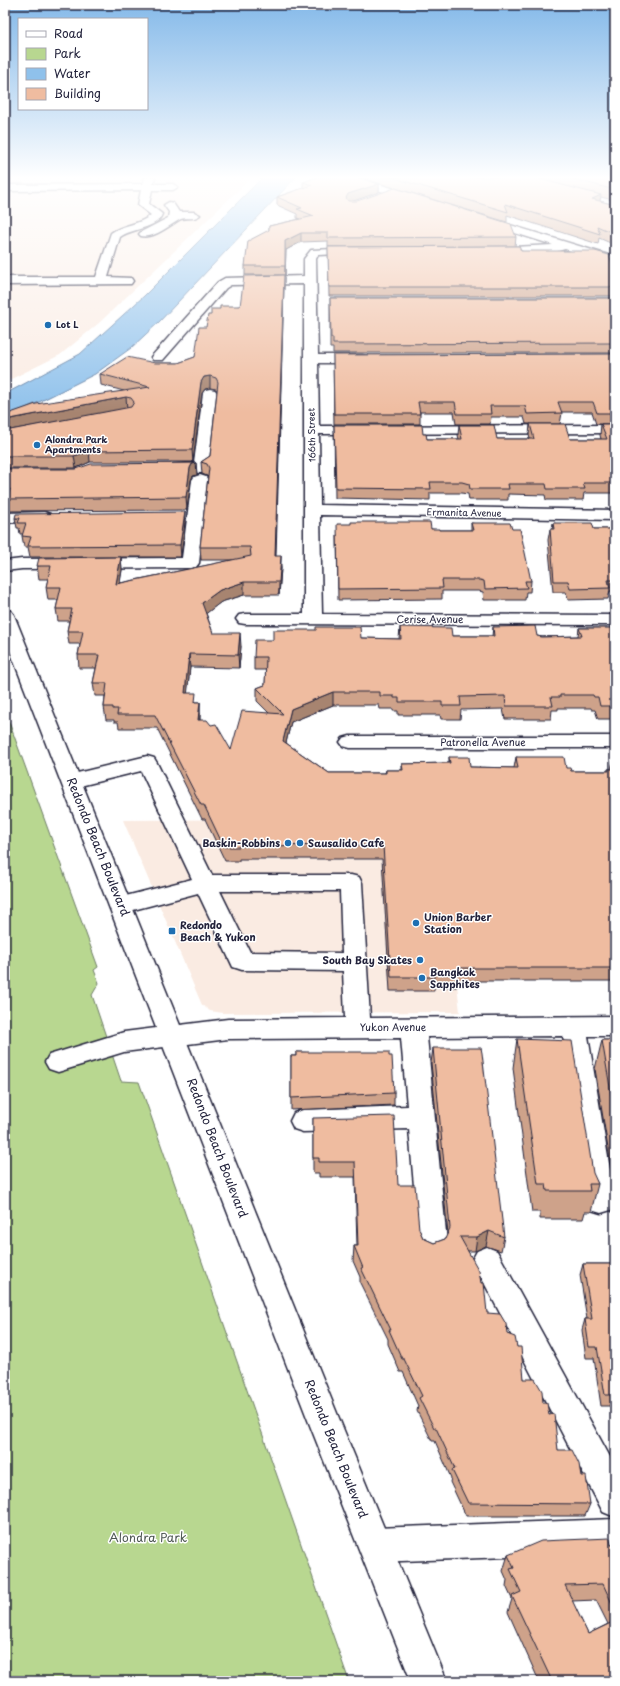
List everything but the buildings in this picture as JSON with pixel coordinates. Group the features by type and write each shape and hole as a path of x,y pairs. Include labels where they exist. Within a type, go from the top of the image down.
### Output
{"street":[{"path":"101,281 109,256"},
{"name":"166th Street","path":"312,256 310,259 310,302 313,619"},
{"path":"601,256 615,261"},
{"path":"158,357 222,285 229,280 310,280"},
{"path":"5,281 127,281"},
{"path":"310,302 326,302"},
{"path":"311,359 373,359"},
{"path":"154,468 201,468 210,394"},
{"path":"312,430 615,429"},
{"path":"5,566 22,564 190,563 188,516 200,480"},
{"name":"Ermanita Avenue","path":"312,510 615,515"},
{"path":"5,518 56,517"},
{"name":"Redondo Beach Boulevard","path":"5,615 122,905 327,1428 429,1681"},
{"name":"Cerise Avenue","path":"245,619 615,620"},
{"name":"Patronella Avenue","path":"350,742 615,742"},
{"path":"72,781 147,763 242,961 354,962"},
{"path":"122,905 205,883 351,883 358,1027"},
{"path":"574,1026 602,1201"},
{"name":"Yukon Avenue","path":"58,1062 124,1042 228,1029 615,1026"},
{"path":"413,1027 433,1244"},
{"path":"303,1121 421,1117"},
{"path":"487,1260 615,1500"},
{"path":"374,1545 615,1536"}],"shaded area":[{"path":"5,256 170,256 99,323 60,355 5,382"},
{"path":"439,818 460,1012 223,1013 210,1011 202,1005 123,820"}],"green space":[{"name":"Alondra Park","path":"5,711 98,967 94,970 99,983 92,995 121,1081 139,1082 349,1681 5,1681"}],"water":[{"path":"184,256 222,256 159,322 131,348 95,374 5,417 5,394 80,354 144,296"}],"place":[{"name":"Lot L","path":"48,325"},
{"name":"Alondra Park Apartments","path":"37,445"},
{"name":"Baskin-Robbins","path":"288,843"},
{"name":"Sausalido Cafe","path":"300,843"},
{"name":"Union Barber Station","path":"416,923"},
{"name":"Redondo Beach & Yukon","path":"172,931"},
{"name":"South Bay Skates","path":"420,960"},
{"name":"Bangkok Sapphites","path":"422,978"}]}
